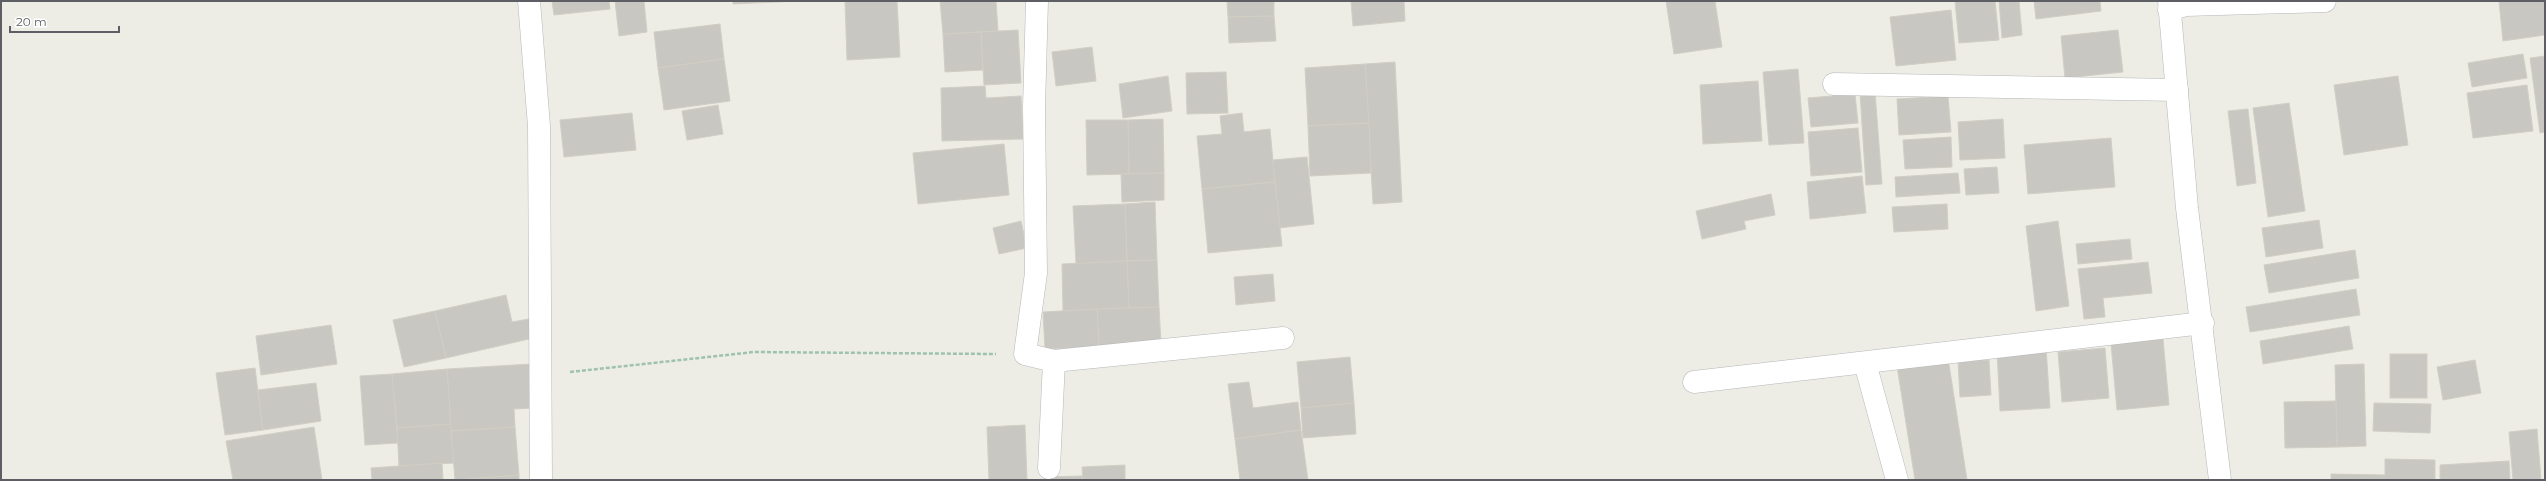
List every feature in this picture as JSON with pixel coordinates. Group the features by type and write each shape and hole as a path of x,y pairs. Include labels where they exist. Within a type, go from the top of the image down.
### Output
{"street":[{"path":"529,1 539,126 541,480"},
{"path":"1037,1 1034,107 1036,273 1026,354 1054,361 1283,338"},
{"path":"2220,480 2203,323 2187,208 2169,6 2324,1"},
{"path":"1834,84 2177,90"},
{"path":"1694,382 2203,323"},
{"path":"1049,468 1054,361"},
{"path":"1865,363 1897,480"}],"path":[{"path":"540,376 754,352 1026,354"}],"building":[{"path":"552,1 609,1 610,9 554,15"},
{"path":"615,1 644,1 647,32 619,36"},
{"path":"733,1 799,1 733,4"},
{"path":"845,1 897,1 900,57 847,60"},
{"path":"940,1 996,1 998,31 943,34"},
{"path":"1227,1 1274,1 1274,16 1228,17"},
{"path":"1351,1 1404,1 1405,21 1353,26"},
{"path":"1666,1 1715,1 1722,47 1674,54"},
{"path":"1955,1 1995,1 1999,40 1959,43"},
{"path":"1999,1 2019,1 2022,35 2002,38"},
{"path":"2034,1 2100,1 2101,11 2036,19"},
{"path":"2499,1 2545,1 2545,35 2503,41"},
{"path":"1951,10 1956,60 1896,66 1890,17"},
{"path":"1274,16 1276,41 1229,43 1228,17"},
{"path":"720,24 724,59 658,68 654,32"},
{"path":"1018,30 1021,83 984,85 981,32"},
{"path":"2118,30 2123,72 2065,78 2061,36"},
{"path":"981,32 983,70 945,72 943,34"},
{"path":"1092,47 1096,81 1056,86 1052,52"},
{"path":"2523,54 2527,78 2472,87 2468,63"},
{"path":"2545,56 2545,132 2540,133 2530,58"},
{"path":"724,59 730,101 664,110 658,68"},
{"path":"1395,62 1402,202 1373,204 1365,64"},
{"path":"1365,64 1369,123 1308,126 1305,68"},
{"path":"1798,69 1804,143 1769,145 1763,72"},
{"path":"1226,72 1228,113 1187,114 1186,73"},
{"path":"1168,76 1172,111 1123,118 1119,84"},
{"path":"2398,76 2408,145 2344,155 2334,85"},
{"path":"1758,81 1762,141 1703,144 1700,85"},
{"path":"2527,85 2533,131 2473,138 2467,93"},
{"path":"985,86 986,98 1021,96 1023,139 942,141 941,88"},
{"path":"1875,92 1882,184 1866,185 1860,93"},
{"path":"1855,94 1858,123 1811,127 1808,98"},
{"path":"1948,96 1951,132 1899,135 1897,99"},
{"path":"2289,103 2305,211 2268,217 2253,108"},
{"path":"718,105 723,134 687,140 682,111"},
{"path":"2248,109 2256,183 2237,186 2228,111"},
{"path":"632,113 636,150 564,157 560,120"},
{"path":"1242,113 1244,132 1270,129 1275,182 1202,189 1197,136 1222,134 1220,116"},
{"path":"1163,119 1164,173 1129,174 1128,120"},
{"path":"2003,119 2005,158 1960,160 1958,122"},
{"path":"1086,120 1128,120 1129,174 1087,175"},
{"path":"1369,123 1371,173 1310,176 1308,126"},
{"path":"1858,128 1862,172 1811,176 1808,132"},
{"path":"1951,137 1952,167 1905,169 1903,140"},
{"path":"2111,138 2115,187 2028,194 2024,145"},
{"path":"1004,144 1009,195 918,204 913,153"},
{"path":"1307,157 1314,224 1279,228 1273,160"},
{"path":"1997,167 1999,193 1966,195 1964,169"},
{"path":"1164,173 1164,200 1122,202 1121,174"},
{"path":"1958,173 1960,193 1896,197 1895,177"},
{"path":"1862,176 1866,213 1810,219 1807,182"},
{"path":"1275,182 1282,246 1208,253 1202,189"},
{"path":"1771,194 1775,215 1744,221 1746,229 1702,239 1696,211"},
{"path":"1155,202 1157,260 1127,261 1125,204"},
{"path":"1125,204 1127,261 1076,264 1073,206"},
{"path":"1947,204 1948,229 1894,232 1892,207"},
{"path":"2319,220 2323,248 2266,257 2262,228"},
{"path":"1021,221 1027,248 999,254 993,228"},
{"path":"2058,221 2069,306 2036,311 2026,226"},
{"path":"2130,239 2132,259 2078,264 2076,244"},
{"path":"2355,250 2359,278 2269,293 2264,265"},
{"path":"1157,260 1159,307 1129,308 1127,261"},
{"path":"1127,261 1129,308 1063,311 1062,264"},
{"path":"2148,262 2152,293 2103,298 2105,317 2084,319 2078,269"},
{"path":"1273,274 1275,301 1236,305 1234,277"},
{"path":"2356,289 2360,315 2250,332 2246,307"},
{"path":"506,295 512,322 534,318 538,337 446,358 435,311"},
{"path":"1159,307 1161,344 1099,347 1097,309"},
{"path":"1097,309 1099,347 1045,349 1043,312"},
{"path":"435,311 446,358 404,367 393,320"},
{"path":"331,325 337,364 261,375 256,336"},
{"path":"2349,326 2353,349 2263,364 2260,341"},
{"path":"2163,339 2169,405 2117,410 2111,344"},
{"path":"2046,347 2050,408 2000,411 1997,350"},
{"path":"2105,348 2109,398 2062,402 2058,352"},
{"path":"2390,354 2427,354 2427,398 2390,398"},
{"path":"1350,357 1354,403 1301,408 1297,362"},
{"path":"1948,358 1967,480 1915,480 1897,366"},
{"path":"1989,360 1991,395 1960,397 1958,362"},
{"path":"2475,360 2481,393 2443,400 2437,367"},
{"path":"531,364 534,408 514,409 515,427 451,431 447,369"},
{"path":"2364,364 2366,446 2337,447 2335,365"},
{"path":"255,368 263,430 225,435 216,373"},
{"path":"447,369 451,424 397,428 392,374"},
{"path":"392,374 398,443 365,445 360,376"},
{"path":"1249,382 1253,408 1298,402 1301,430 1235,439 1228,384"},
{"path":"316,383 321,421 263,430 258,390"},
{"path":"2336,401 2337,447 2285,448 2284,402"},
{"path":"1354,403 1356,434 1303,438 1301,408"},
{"path":"2374,403 2431,404 2430,433 2373,431"},
{"path":"451,424 454,463 399,466 397,428"},
{"path":"1025,425 1027,480 989,480 987,427"},
{"path":"314,427 322,480 233,480 226,441"},
{"path":"515,427 519,475 455,480 451,431"},
{"path":"2537,429 2541,480 2513,480 2509,432"},
{"path":"1301,430 1308,480 1240,480 1235,439"},
{"path":"2385,459 2435,460 2435,480 2331,480 2331,474 2385,475"},
{"path":"2509,461 2510,480 2440,480 2440,465"},
{"path":"442,463 443,480 372,480 371,468"},
{"path":"1125,465 1125,480 1083,480 1082,467"},
{"path":"519,475 519,480 469,480 469,479"},
{"path":"1082,476 1083,480 1045,480 1045,477"}]}
